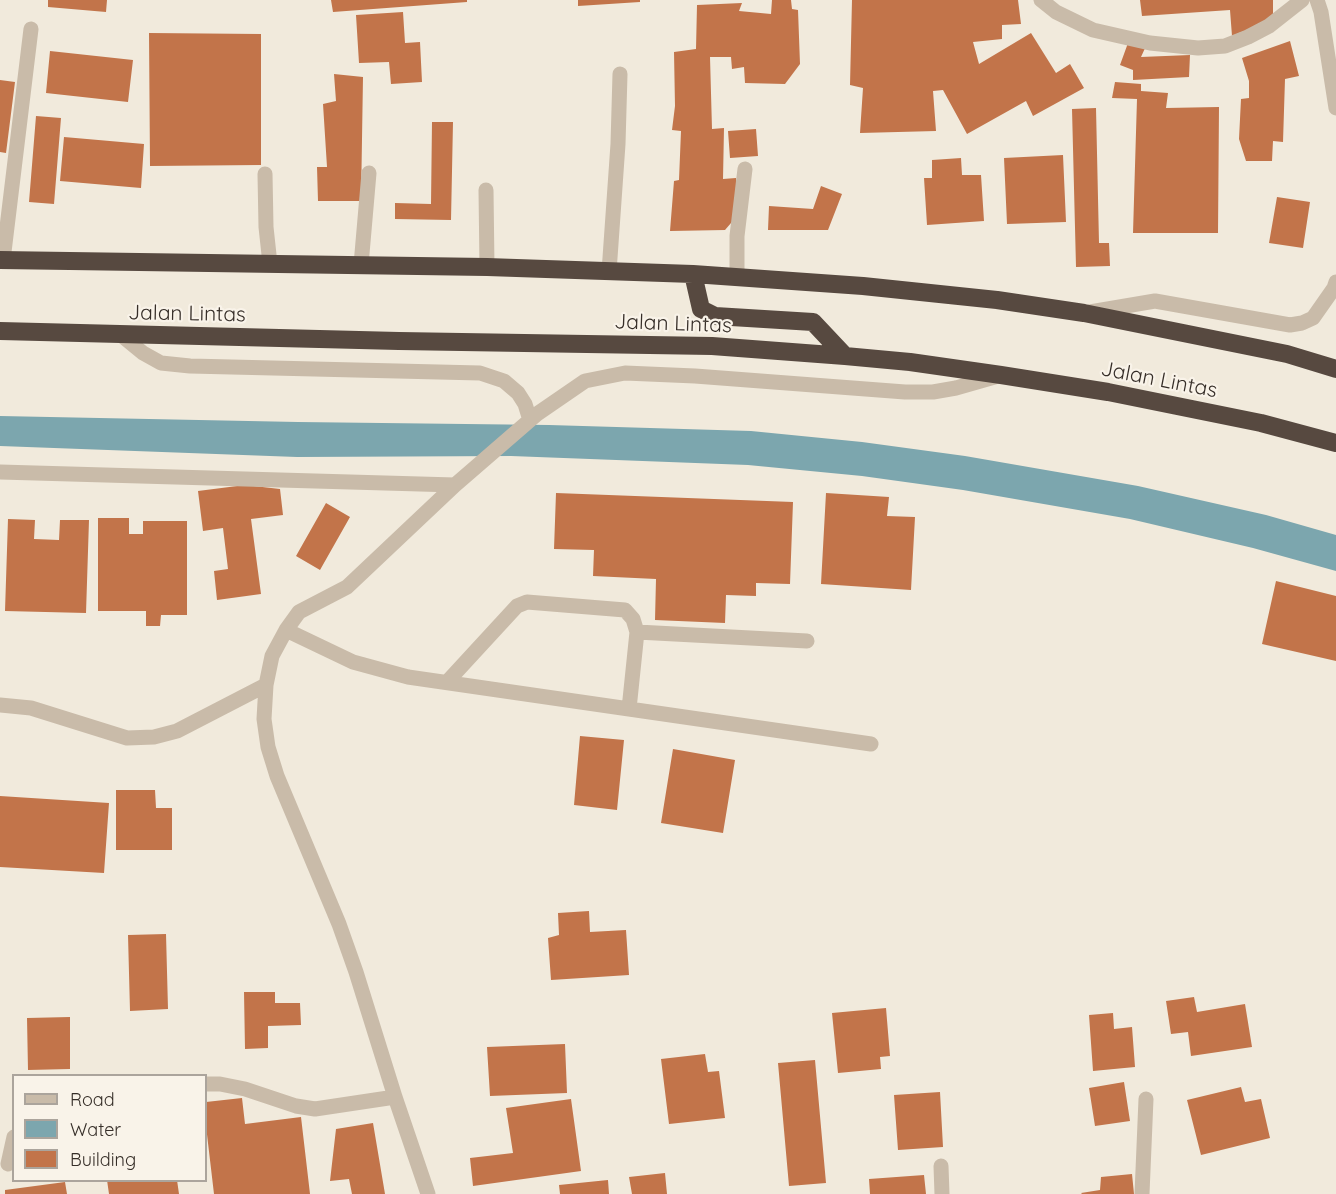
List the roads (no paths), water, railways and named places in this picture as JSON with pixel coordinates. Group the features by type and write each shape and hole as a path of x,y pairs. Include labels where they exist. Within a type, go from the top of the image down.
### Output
{"highway":[{"path":"2,260 487,267 693,274 863,286 997,300 1084,314 1287,354 1336,369"},
{"path":"693,274 701,309 715,316 813,322 845,356"},
{"name":"Jalan Lintas","path":"0,331 376,341 712,346 845,356 910,362 1108,392 1249,421 1336,443"}],"street":[{"path":"1041,0 1056,12 1093,30 1150,43 1198,48 1225,46 1248,38 1269,26 1302,0"},
{"path":"1319,6 1336,33"},
{"path":"1319,6 1336,108"},
{"path":"2,260 31,29"},
{"path":"609,272 618,144 620,74"},
{"path":"737,277 737,236 744,169"},
{"path":"361,266 369,173"},
{"path":"265,174 266,227 270,264"},
{"path":"486,190 487,267"},
{"path":"1084,314 1155,301 1290,326 1313,318 1336,282"},
{"path":"121,335 143,353 161,363 190,366 480,373 504,381 518,393 525,404 530,420"},
{"path":"428,1194 339,924 277,776 268,747 264,719 266,685 272,656 285,630 300,612 347,587 478,465 537,414 585,381 625,373 933,392 1000,375"},
{"path":"0,472 455,485"},
{"path":"447,682 517,606 528,602 625,610 633,619 637,632 629,710"},
{"path":"285,630 353,662 408,677 871,744"},
{"path":"637,632 807,641"},
{"path":"0,705 31,708 127,738 154,737 177,731 266,685"},
{"path":"207,1084 245,1089 296,1106 315,1109 395,1097"},
{"path":"1142,1194 1146,1099"},
{"path":"8,1164 12,1146"},
{"path":"941,1166 942,1194"}],"water":[{"path":"0,416 549,425 751,431 862,442 965,456 1138,486 1266,515 1336,535 1336,571 1253,548 1130,519 963,490 862,476 748,465 511,456 297,457 0,446"}]}
